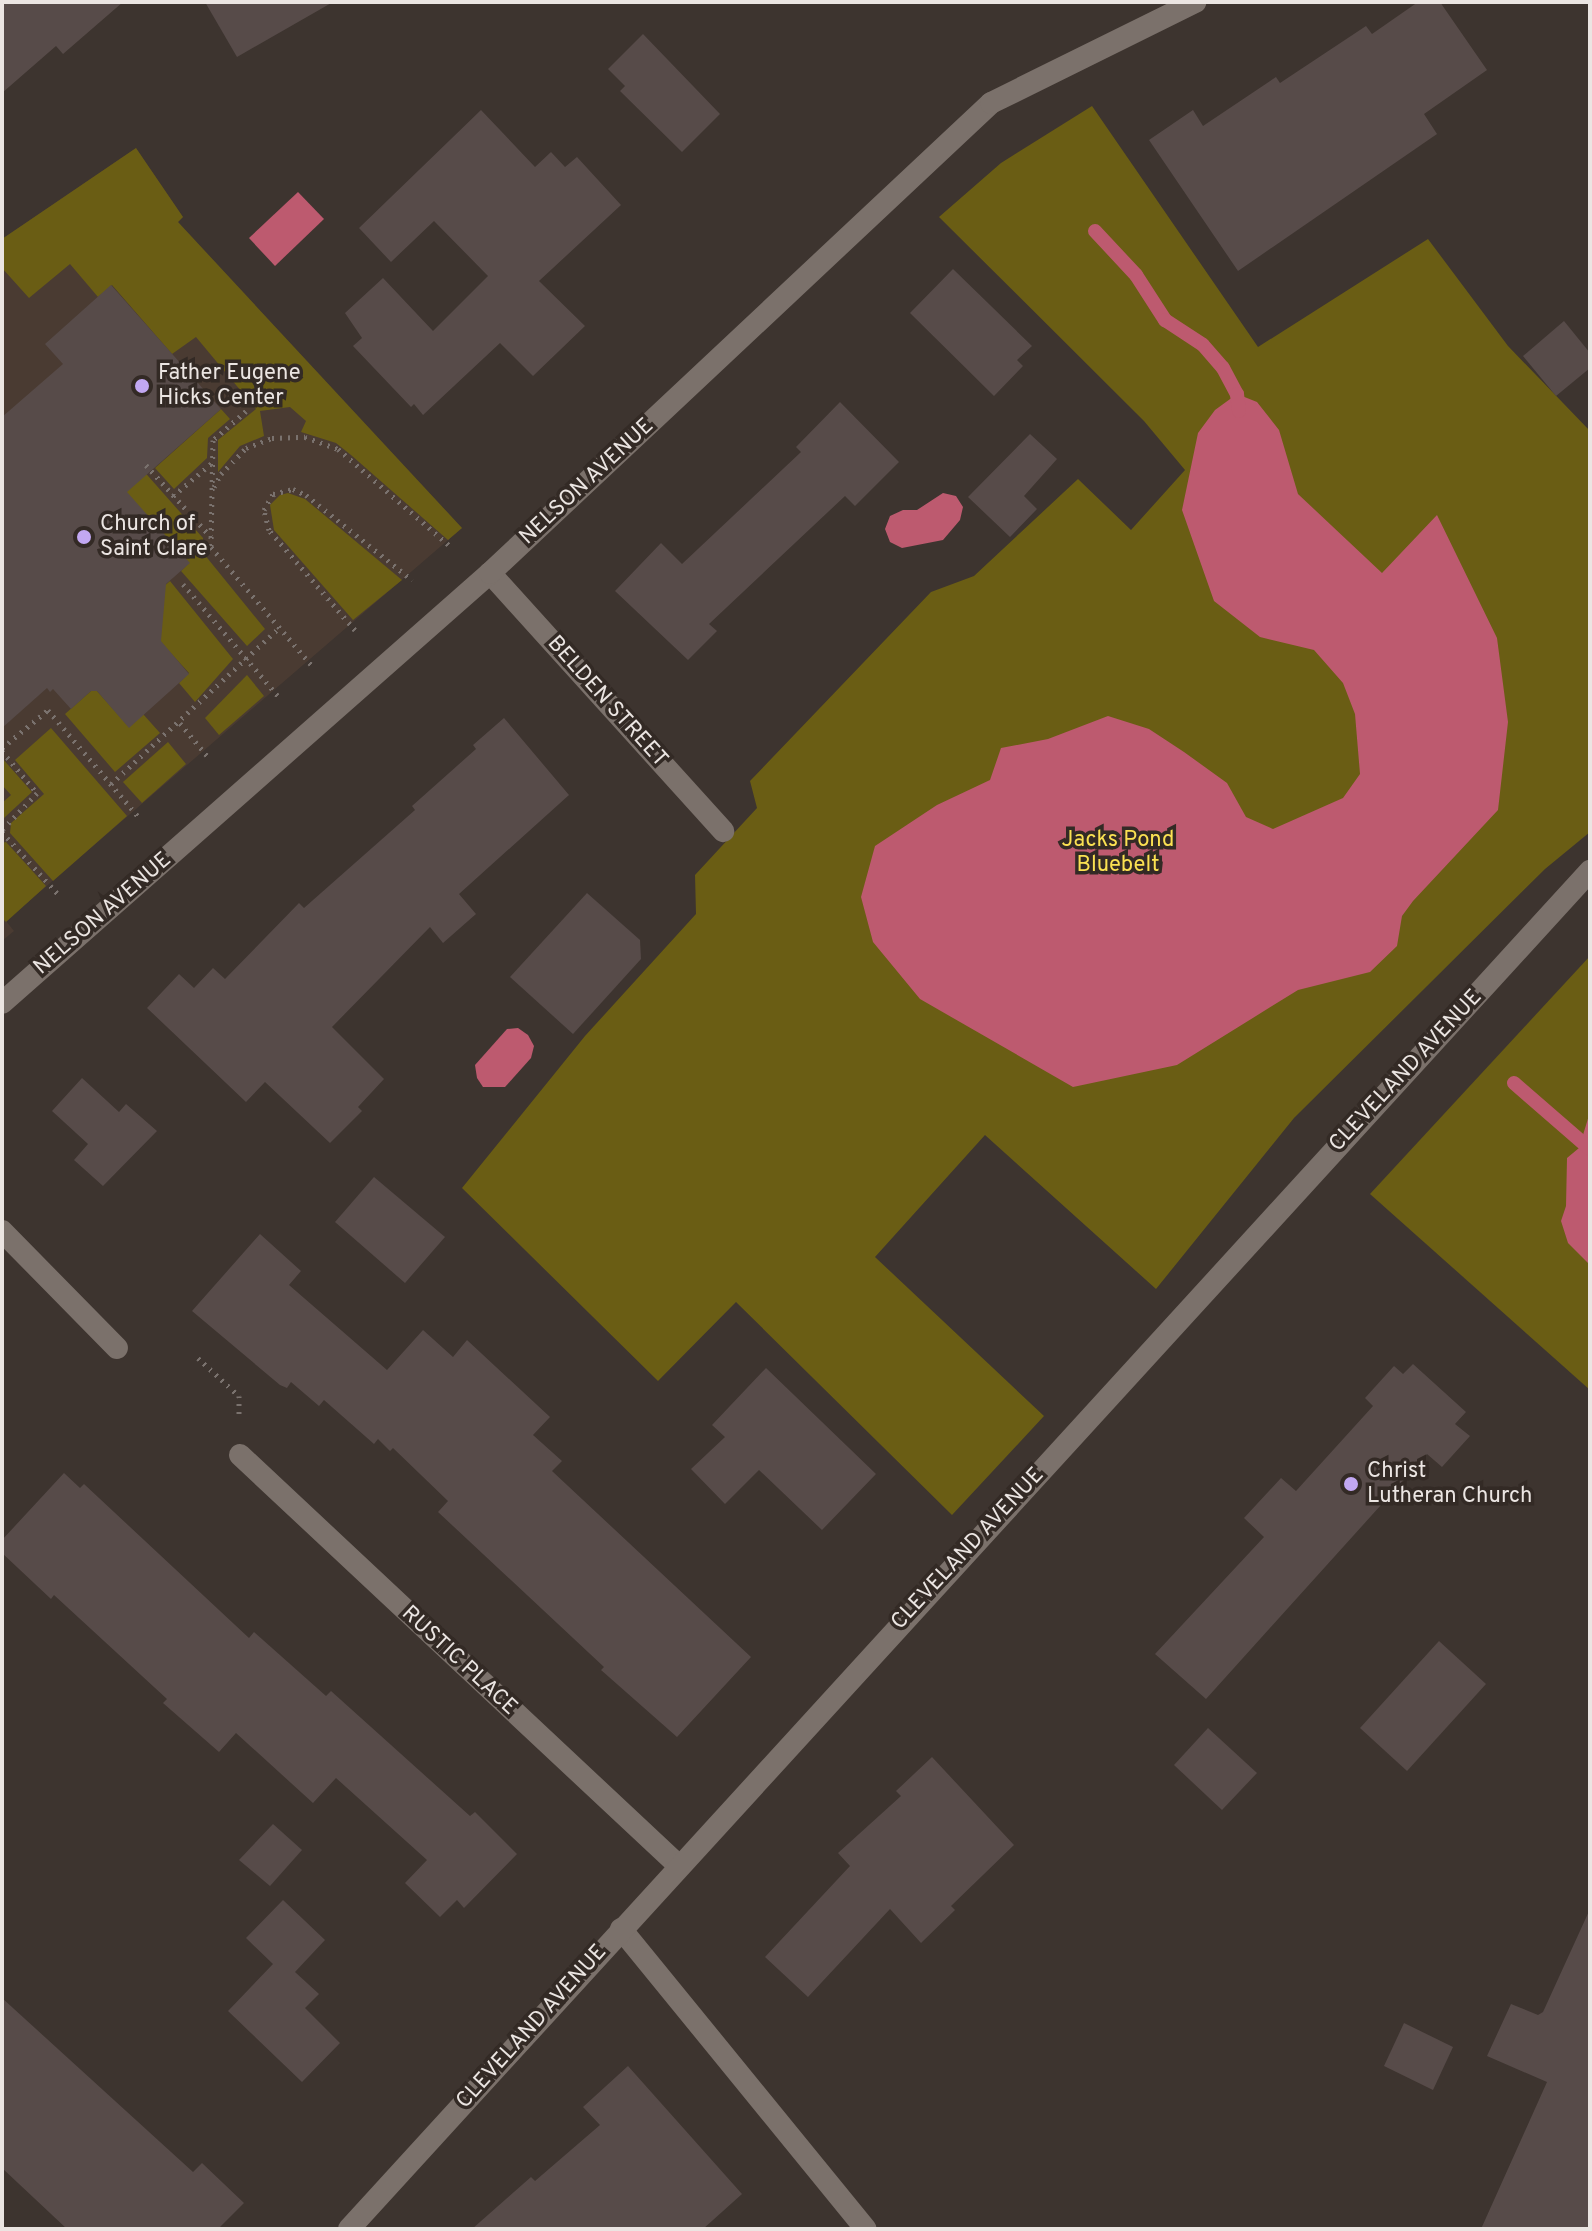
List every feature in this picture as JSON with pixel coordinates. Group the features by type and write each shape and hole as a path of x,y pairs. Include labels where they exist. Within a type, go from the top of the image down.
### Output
{"street":[{"name":"NELSON AVENUE","path":"2,1003 490,573 991,103 1195,2"},
{"name":"BELDEN STREET","path":"490,573 723,831"},
{"name":"CLEVELAND AVENUE","path":"349,2229 678,1865 1590,871"},
{"path":"2,1231 117,1348"},
{"name":"RUSTIC PLACE","path":"240,1455 678,1865"},
{"path":"621,1929 866,2229"}],"path":[{"path":"246,411 213,440 211,547 313,667"},
{"path":"213,489 221,474 246,448 272,438 305,437 338,449 450,546"},
{"path":"173,496 214,461"},
{"path":"146,465 212,538"},
{"path":"355,630 269,530 264,510 273,494 293,489 306,495 412,580"},
{"path":"183,584 279,697"},
{"path":"111,784 280,627"},
{"path":"58,894 2,831 37,793 2,749 48,710 138,816"},
{"path":"180,723 208,757"},
{"path":"198,1358 239,1396"}],"shaded area":[{"path":"136,148 183,217 178,222 462,528 6,921 14,931 2,941 2,239"},
{"path":"298,192 324,219 275,266 249,238"},
{"path":"1237,394 1257,402 1279,430 1298,494 1382,573 1437,515 1497,638 1508,722 1498,810 1413,901 1402,916 1397,946 1370,972 1298,990 1177,1065 1073,1087 920,999 873,942 861,897 875,846 937,805 990,780 1001,748 1048,739 1108,716 1149,729 1184,752 1227,783 1246,817 1273,829 1343,798 1360,774 1355,714 1343,683 1314,650 1260,637 1214,601 1182,510 1198,433 1215,410"},
{"path":"943,493 956,496 963,507 960,520 943,540 902,548 890,542 885,529 890,516 903,510 917,510"},
{"path":"518,1028 528,1035 534,1046 531,1058 505,1087 483,1087 477,1078 475,1065 507,1029"},
{"path":"1590,1112 1590,1265 1568,1243 1561,1221 1566,1206 1567,1158 1579,1148"}],"green space":[{"name":"Jacks Pond Bluebelt","path":"1092,106 1258,347 1428,239 1508,346 1590,431 1590,832 1545,869 1294,1118 1156,1289 985,1135 875,1257 1044,1416 952,1515 736,1302 658,1381 462,1188 585,1036 696,914 695,875 757,808 750,781 931,592 974,576 1078,479 1131,530 1185,470 1144,421 939,217 1001,163"},
{"path":"136,148 183,217 178,222 462,528 448,540 336,443 301,432 306,421 290,407 260,411 264,436 240,446 218,472 218,440 256,409 196,337 172,354 112,285 98,297 70,264 29,298 2,268 2,239"},
{"path":"221,409 230,419 208,438 207,458 174,489 155,468"},
{"path":"141,468 203,538 204,554 265,629 247,646 181,571 189,563 110,495"},
{"path":"288,493 305,499 402,580 353,620 274,530 270,505 280,495"},
{"path":"170,581 233,659 195,702 179,683 189,673 157,638 163,587"},
{"path":"247,675 264,696 219,735 205,718"},
{"path":"91,691 97,691 129,727 143,714 160,733 115,772 65,714"},
{"path":"51,728 127,816 53,881 10,833 11,823 44,794 15,760"},
{"path":"168,742 186,764 142,803 123,782"},
{"path":"2,758 32,792 4,818 2,803 11,795 2,785"},
{"path":"6,842 46,886 6,922 2,918 2,843"},
{"path":"1590,956 1590,1390 1370,1194"}],"building":[{"path":"2,2 123,2 63,54 56,46 2,93"},
{"path":"205,2 333,2 237,57"},
{"path":"1418,2 1440,2 1487,70 1424,114 1437,134 1238,271 1149,140 1193,110 1203,126 1276,77 1280,83 1366,26 1372,34"},
{"path":"643,34 720,114 682,152 620,91 625,86 608,69"},
{"path":"481,110 535,167 551,152 565,167 577,157 621,205 539,281 585,326 533,376 500,343 423,415 414,404 411,407 353,346 362,338 345,313 383,278 433,331 488,276 434,221 391,262 359,228"},
{"path":"953,269 1032,346 1017,360 1023,366 994,396 910,313"},
{"name":"Church of Saint Clare","path":"111,285 221,409 127,492 190,563 166,584 161,641 189,674 129,728 97,691 91,691 71,709 53,689 50,692 47,688 2,728 2,417 63,364 45,344"},
{"path":"1564,321 1590,353 1590,368 1556,396 1523,356"},
{"path":"840,402 899,462 855,506 845,496 709,624 717,631 688,660 615,591 661,543 682,564 801,452 796,447"},
{"path":"1030,434 1057,459 1024,496 1037,509 1010,537 968,497"},
{"path":"504,718 569,795 459,894 476,914 443,943 430,927 332,1027 384,1079 358,1107 362,1111 330,1143 265,1082 246,1102 147,1008 179,974 194,988 213,968 225,979 299,903 304,908 415,810 412,806 476,749 473,745"},
{"path":"587,893 640,940 641,959 573,1034 510,977"},
{"path":"82,1078 119,1112 126,1104 157,1131 103,1186 74,1160 88,1144 52,1111"},
{"path":"374,1177 445,1237 405,1283 335,1222"},
{"path":"260,1234 301,1271 289,1285 387,1370 423,1330 453,1357 467,1340 550,1417 533,1435 562,1461 552,1471 751,1657 677,1737 601,1670 604,1667 438,1512 448,1501 393,1448 390,1451 378,1439 374,1444 324,1400 319,1406 291,1382 287,1388 280,1385 192,1311"},
{"name":"Christ Lutheran Church","path":"1413,1364 1466,1412 1455,1424 1470,1436 1442,1467 1427,1454 1206,1699 1155,1654 1264,1537 1244,1518 1281,1478 1296,1491 1373,1406 1365,1398 1394,1366 1403,1374"},
{"path":"766,1368 876,1474 822,1530 759,1470 725,1504 691,1469 725,1437 712,1425"},
{"path":"64,1473 80,1488 84,1484 249,1638 254,1632 326,1696 331,1691 470,1816 475,1812 517,1854 464,1908 457,1900 440,1917 405,1883 427,1860 336,1778 313,1803 236,1733 219,1752 163,1703 167,1699 54,1595 51,1599 2,1553 2,1540"},
{"path":"1439,1641 1486,1684 1407,1771 1360,1728"},
{"path":"1208,1728 1257,1773 1222,1810 1174,1765"},
{"path":"932,1757 1014,1845 951,1906 955,1910 921,1943 890,1909 808,1997 765,1957 850,1866 838,1853 901,1796 896,1791"},
{"path":"273,1824 302,1850 270,1886 239,1860"},
{"path":"283,1900 325,1940 295,1972 319,1994 305,2008 340,2043 302,2082 228,2011 273,1964 246,1938"},
{"path":"1590,1909 1590,2229 1481,2229 1547,2082 1487,2056 1511,2004 1538,2015 1543,2012"},
{"path":"2,1998 193,2172 202,2163 244,2203 218,2229 67,2229 2,2168"},
{"path":"1404,2023 1453,2047 1433,2090 1384,2066"},
{"path":"628,2066 742,2194 703,2229 472,2229 531,2177 535,2181 600,2125 583,2107"}],"waterway":[{"path":"1095,231 1136,275 1165,320 1203,345 1223,368 1237,394 1239,411"},
{"path":"1514,1083 1590,1149"}],"place":[{"name":"Father Eugene Hicks Center","path":"142,386"},
{"name":"Church of Saint Clare","path":"84,537"},
{"name":"Christ Lutheran Church","path":"1351,1484"}]}
